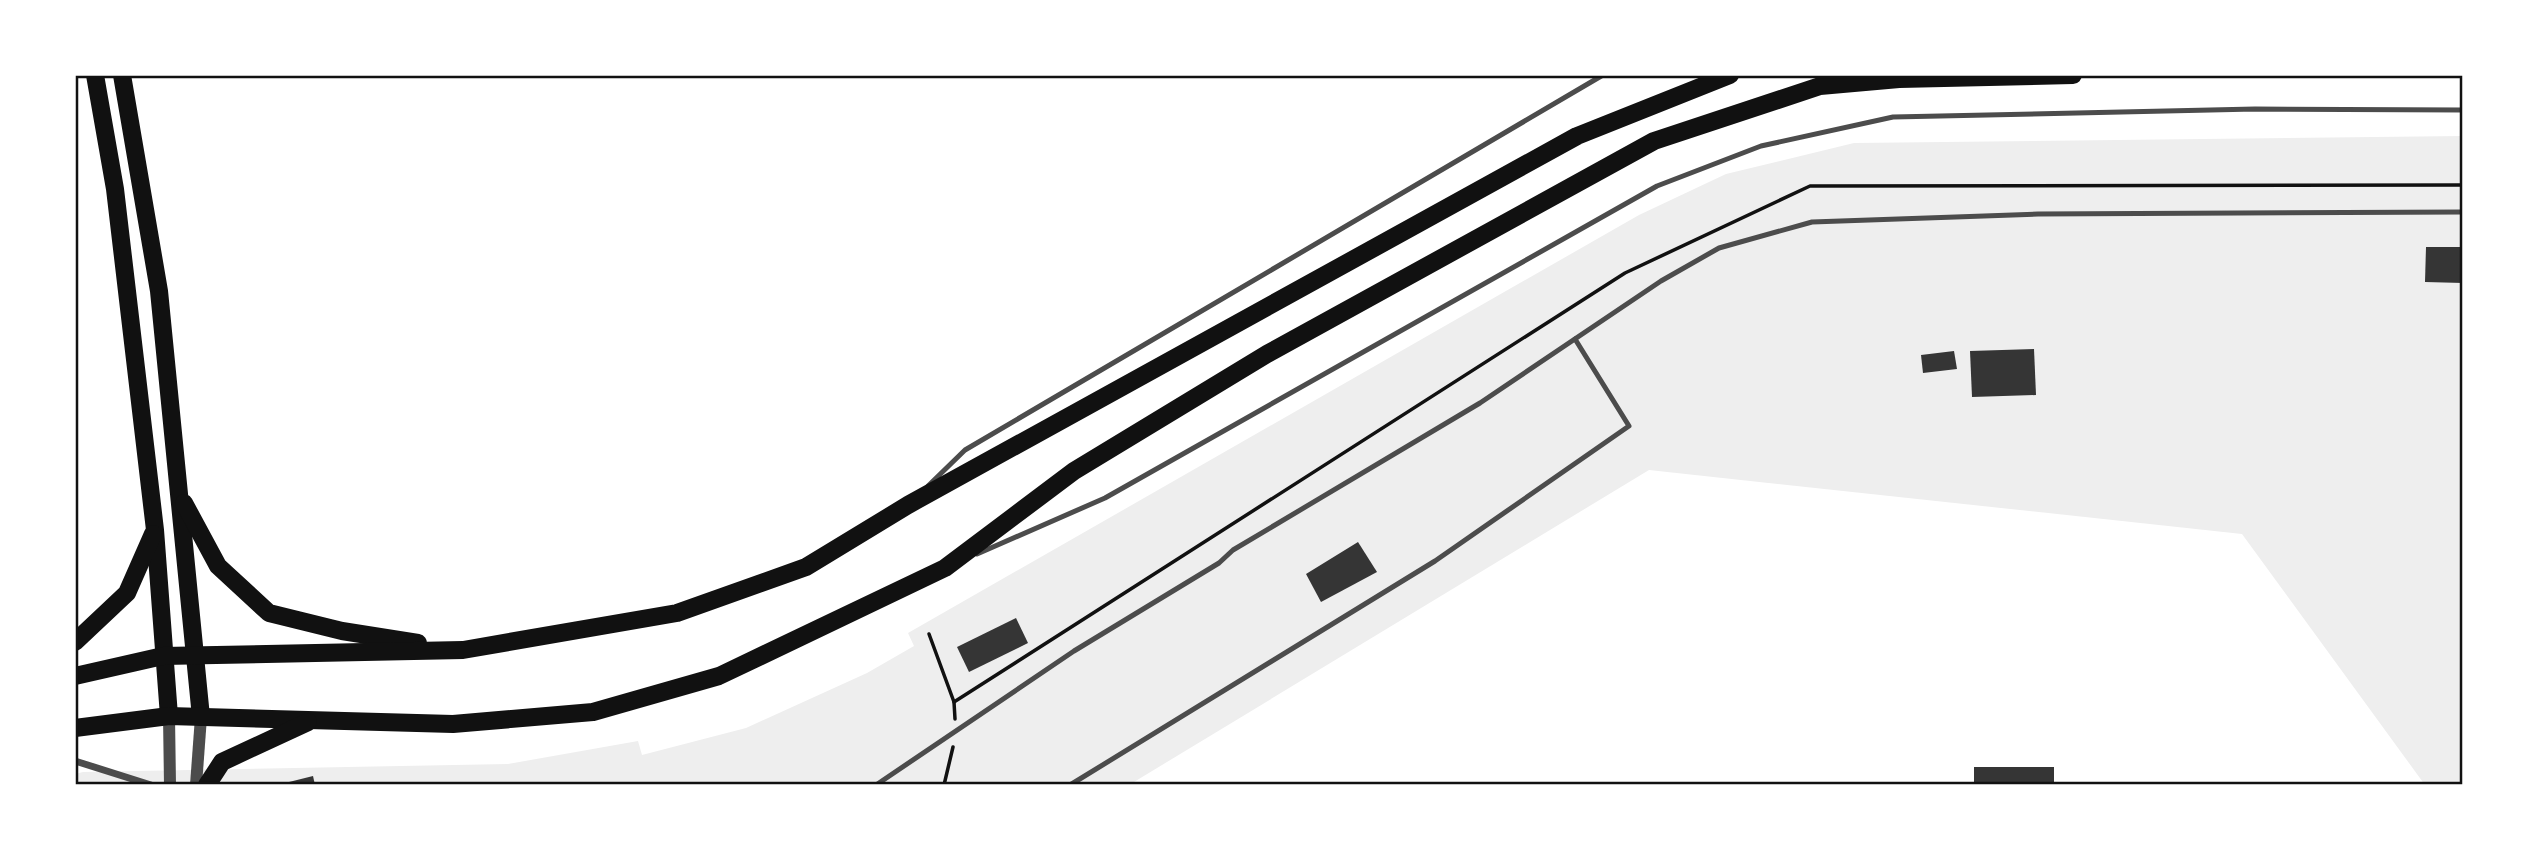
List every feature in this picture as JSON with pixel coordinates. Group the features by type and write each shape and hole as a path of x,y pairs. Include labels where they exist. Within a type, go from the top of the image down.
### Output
{"main road":[{"path":"95,75 115,189 155,530 169,716"},
{"path":"122,75 159,291 201,717"},
{"path":"75,676 163,656 463,650 677,613 806,568 908,505 1577,136 1730,75"},
{"path":"75,728 169,716 453,724 593,712 719,676 945,568 1074,471 1267,354 1654,141 1820,86 1899,79 2073,75"},
{"path":"179,494 218,566 268,613 342,631 463,650"},
{"path":"75,642 127,593 155,530"},
{"path":"207,785 222,762 315,720"}],"street":[{"path":"169,716 170,785"},
{"path":"196,785 201,717"},
{"path":"75,761 150,785"}],"lane":[{"path":"908,505 965,450 1603,75"},
{"path":"945,568 1105,498 1657,186 1762,146 1893,117 2255,109 2463,110"},
{"path":"876,785 1074,651 1219,563 1245,543 1480,403 1661,281 1719,248 1812,222 2038,214 2463,212"},
{"path":"1070,785 1435,561 1629,426 1574,339"}],"path":[{"path":"954,702 1625,273 1810,186 2463,185"},
{"path":"929,634 954,702 956,731 944,785"}],"shaded area":[{"path":"2463,136 2463,785 2425,785 2242,534 1649,470 1129,785 75,785 75,774 83,772 508,764 638,741 642,755 746,728 867,673 914,646 908,633 1639,215 1726,174 1854,143"}],"building":[{"path":"2426,247 2463,247 2463,283 2425,282"},
{"path":"2034,349 2036,395 1972,397 1970,351"},
{"path":"1954,351 1957,369 1923,373 1921,355"},
{"path":"1358,542 1377,572 1321,602 1306,574"},
{"path":"1016,618 1028,643 969,672 957,647"},
{"path":"1974,767 2054,767 2054,785 1974,785"},
{"path":"313,776 315,785 290,785 289,782"}]}
